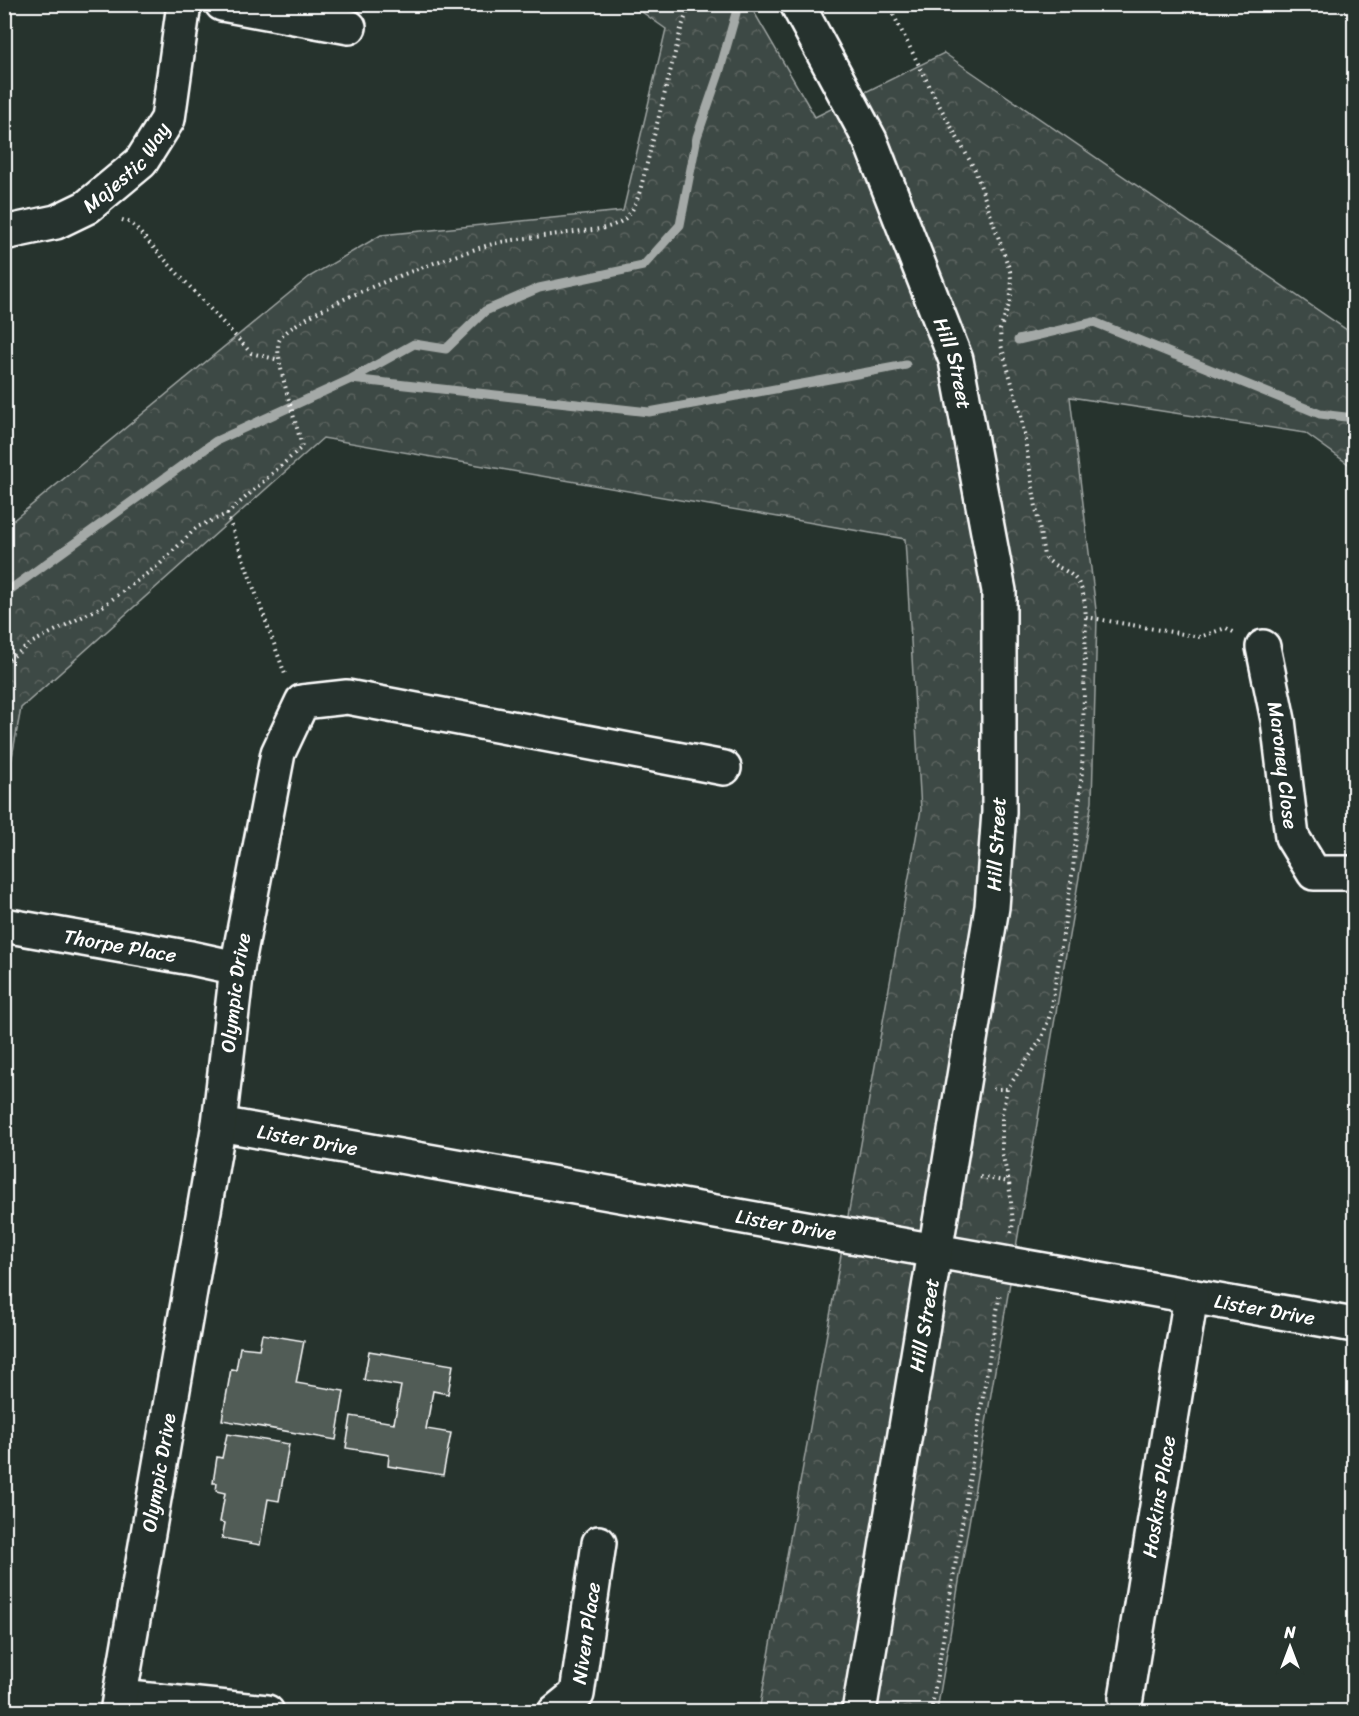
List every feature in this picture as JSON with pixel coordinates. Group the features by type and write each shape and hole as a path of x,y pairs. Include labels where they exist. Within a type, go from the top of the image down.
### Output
{"street":[{"name":"Majestic Way","path":"4,233 56,222 87,207 141,162 168,119 184,4"},
{"path":"222,4 349,27"},
{"name":"Hill Street","path":"797,4 870,140 956,360 999,591 999,812 992,907 859,1712"},
{"name":"Maroney Close","path":"1263,647 1278,720 1292,837 1314,873 1354,873"},
{"path":"302,702 347,698 724,768"},
{"name":"Olympic Drive","path":"118,1704 219,1124 237,968 278,753 302,702"},
{"name":"Thorpe Place","path":"4,925 237,968"},
{"name":"Lister Drive","path":"219,1124 1354,1325"},
{"name":"Hoskins Place","path":"1126,1698 1191,1296"},
{"name":"Niven Place","path":"555,1712 577,1694 599,1543"},
{"path":"118,1704 267,1712"}],"path":[{"path":"4,663 33,642 103,606 160,564 197,526 227,514 302,447 298,425 280,369 278,343 285,331 325,308 396,277 480,247 607,228 627,217 634,209 640,191 681,29 690,4"},
{"path":"87,207 131,223 251,353 279,360"},
{"path":"227,514 287,681 302,702"},
{"path":"1086,617 1200,636 1226,628 1263,647"},
{"path":"931,1712 1005,1264"}],"green space":[{"path":"632,5 750,5 815,117 944,53 1354,335 1354,468 1305,433 1070,397 1097,618 1092,801 937,1711 759,1711 921,810 905,539 323,438 21,708 5,795 5,527 309,277 381,235 623,211 666,29"}],"building":[{"path":"262,1334 304,1341 296,1383 344,1391 336,1440 222,1420 231,1369 236,1370 240,1347 259,1349"},
{"path":"369,1351 453,1365 448,1394 433,1391 426,1429 451,1433 443,1475 388,1466 389,1455 346,1448 351,1416 394,1423 401,1386 364,1380"},
{"path":"227,1434 289,1444 279,1501 268,1499 260,1545 222,1538 225,1523 220,1522 225,1493 216,1491 217,1483 213,1483 217,1457 222,1458"}],"waterway":[{"path":"351,379 414,344 446,349 485,311 539,288 643,266 680,225 697,137 736,13"},
{"path":"1018,340 1094,322 1320,414 1354,418"},
{"path":"4,594 216,441 351,379 649,412 906,365"}]}
